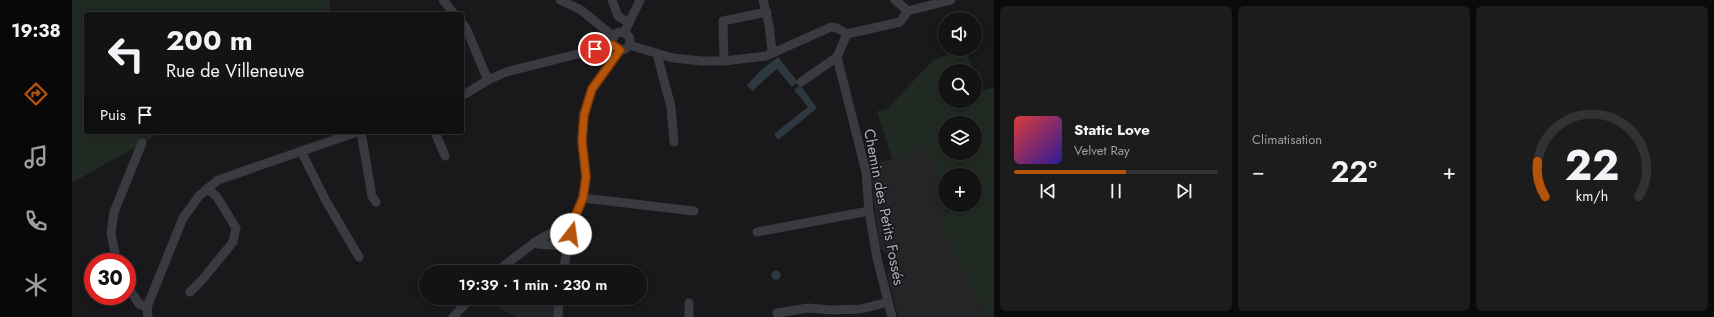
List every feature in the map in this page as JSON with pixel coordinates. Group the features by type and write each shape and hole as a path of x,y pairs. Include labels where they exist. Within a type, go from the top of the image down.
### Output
{"street":[{"path":"443,0 452,12"},
{"path":"560,0 581,10 616,44 626,49 629,45 630,39 624,33 619,32 616,44 592,89 584,115 582,141 586,177 583,198 571,223 572,228 564,265"},
{"path":"612,0 618,16 629,23"},
{"path":"624,33 640,0"},
{"path":"763,0 767,12 773,53"},
{"path":"895,0 908,11"},
{"path":"629,45 673,58 702,61 724,61 766,56 831,27 837,28 847,34 900,22 908,11 951,0"},
{"path":"724,61 723,21 767,12"},
{"path":"464,26 488,80"},
{"path":"801,82 837,57 847,34"},
{"path":"464,95 488,80 506,72 616,44"},
{"path":"657,54 671,108 674,142"},
{"name":"Chemin des Petits Fossés","path":"837,57 866,172 869,211 877,258 892,317"},
{"path":"148,317 147,307 183,218 190,206 207,188 218,180 352,134"},
{"path":"361,134 372,196 376,202"},
{"path":"436,134 445,156"},
{"path":"115,253 111,234 114,212 142,143"},
{"path":"301,151 326,201 359,257"},
{"path":"190,292 202,280 233,242 236,228 217,197 207,188"},
{"path":"583,198 694,212"},
{"path":"757,232 869,211"},
{"path":"505,265 535,242 571,223"},
{"path":"535,242 538,244 568,246"},
{"path":"136,299 139,304 147,307"},
{"path":"776,313 808,308 832,310 861,309 888,302"},
{"path":"689,303 689,317"},
{"path":"453,317 464,305"},
{"path":"558,317 559,305"}],"shaded area":[{"path":"72,0 329,0 331,12 84,12 84,134 158,134 72,183"},
{"path":"945,56 968,56 970,64 938,64 938,108 982,108 982,91 994,87 994,317 981,317 984,308 977,302 938,219 949,212 982,212 982,168 938,168 938,180 926,146 901,157 892,159 877,111 886,110 933,60"},
{"path":"778,57 798,82 792,87 777,69 752,91 747,85 760,71"},
{"path":"800,85 817,108 778,140 774,134 808,107 794,90"},
{"path":"926,145 938,180 938,212 949,213 938,219 977,302 984,308 981,317 898,317 887,275 889,272 888,269 895,259 894,254 885,253 880,248 869,165 901,157"},
{"path":"774,271 778,271 780,275 778,279 774,279 772,277 772,273"},
{"path":"492,305 555,305 553,317 517,317"}],"route":[{"path":"571,234 572,226 575,224 574,219 583,198 586,177 582,141 584,115 592,89 620,52 620,50 616,49 613,45 595,49"}]}
